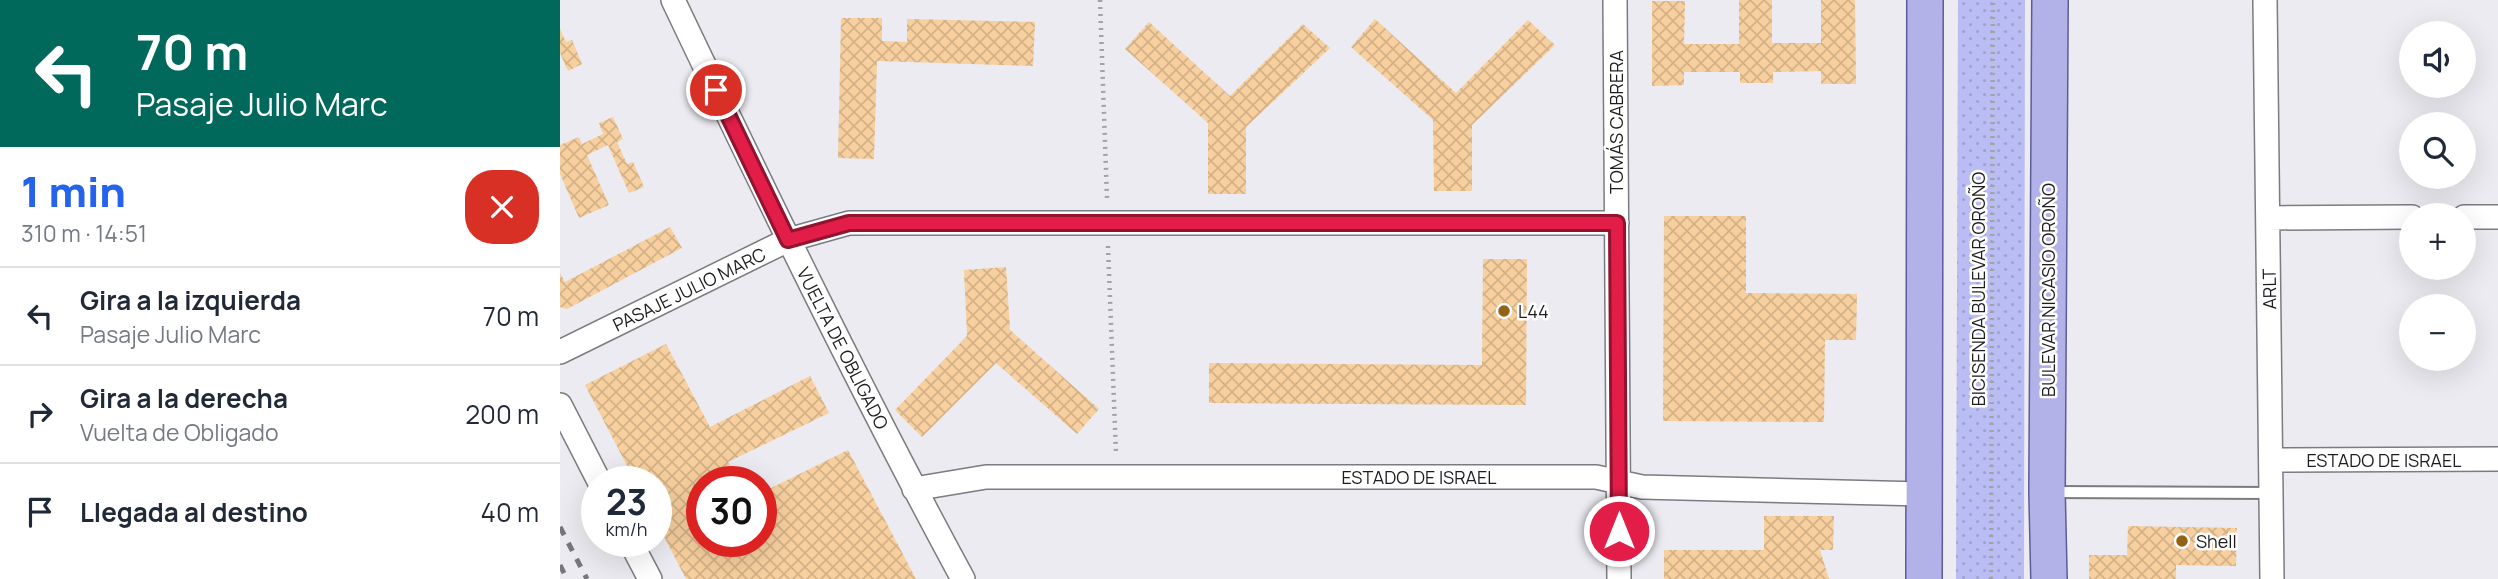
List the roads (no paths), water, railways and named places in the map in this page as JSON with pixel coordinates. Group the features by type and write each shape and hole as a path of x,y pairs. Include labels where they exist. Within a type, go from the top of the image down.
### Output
{"main road":[{"path":"1923,579 1925,0"},
{"name":"BULEVAR NICASIO OROÑO","path":"2049,579 2047,492 2050,0"}],"street":[{"name":"VUELTA DE OBLIGADO","path":"673,0 788,240 914,489 963,579"},
{"name":"TOMÁS CABRERA","path":"1615,0 1619,579"},
{"name":"ARLT","path":"2265,0 2272,579"},
{"path":"2268,218 2399,217"},
{"path":"2476,217 2498,217"},
{"name":"PASAJE JULIO MARC","path":"560,352 788,240 849,223 1617,223"},
{"path":"560,405 591,466"},
{"name":"ESTADO DE ISRAEL","path":"2270,460 2498,459"},
{"name":"ESTADO DE ISRAEL","path":"914,489 986,477 1596,477 1642,487 1923,494"},
{"path":"638,557 650,579"}],"lane":[{"path":"2047,492 2271,493"}],"railway":[{"path":"560,527 587,579"},
{"path":"560,565 567,579"}],"place":[{"name":"L44","path":"1504,311"},
{"name":"Shell","path":"2182,541"}]}
